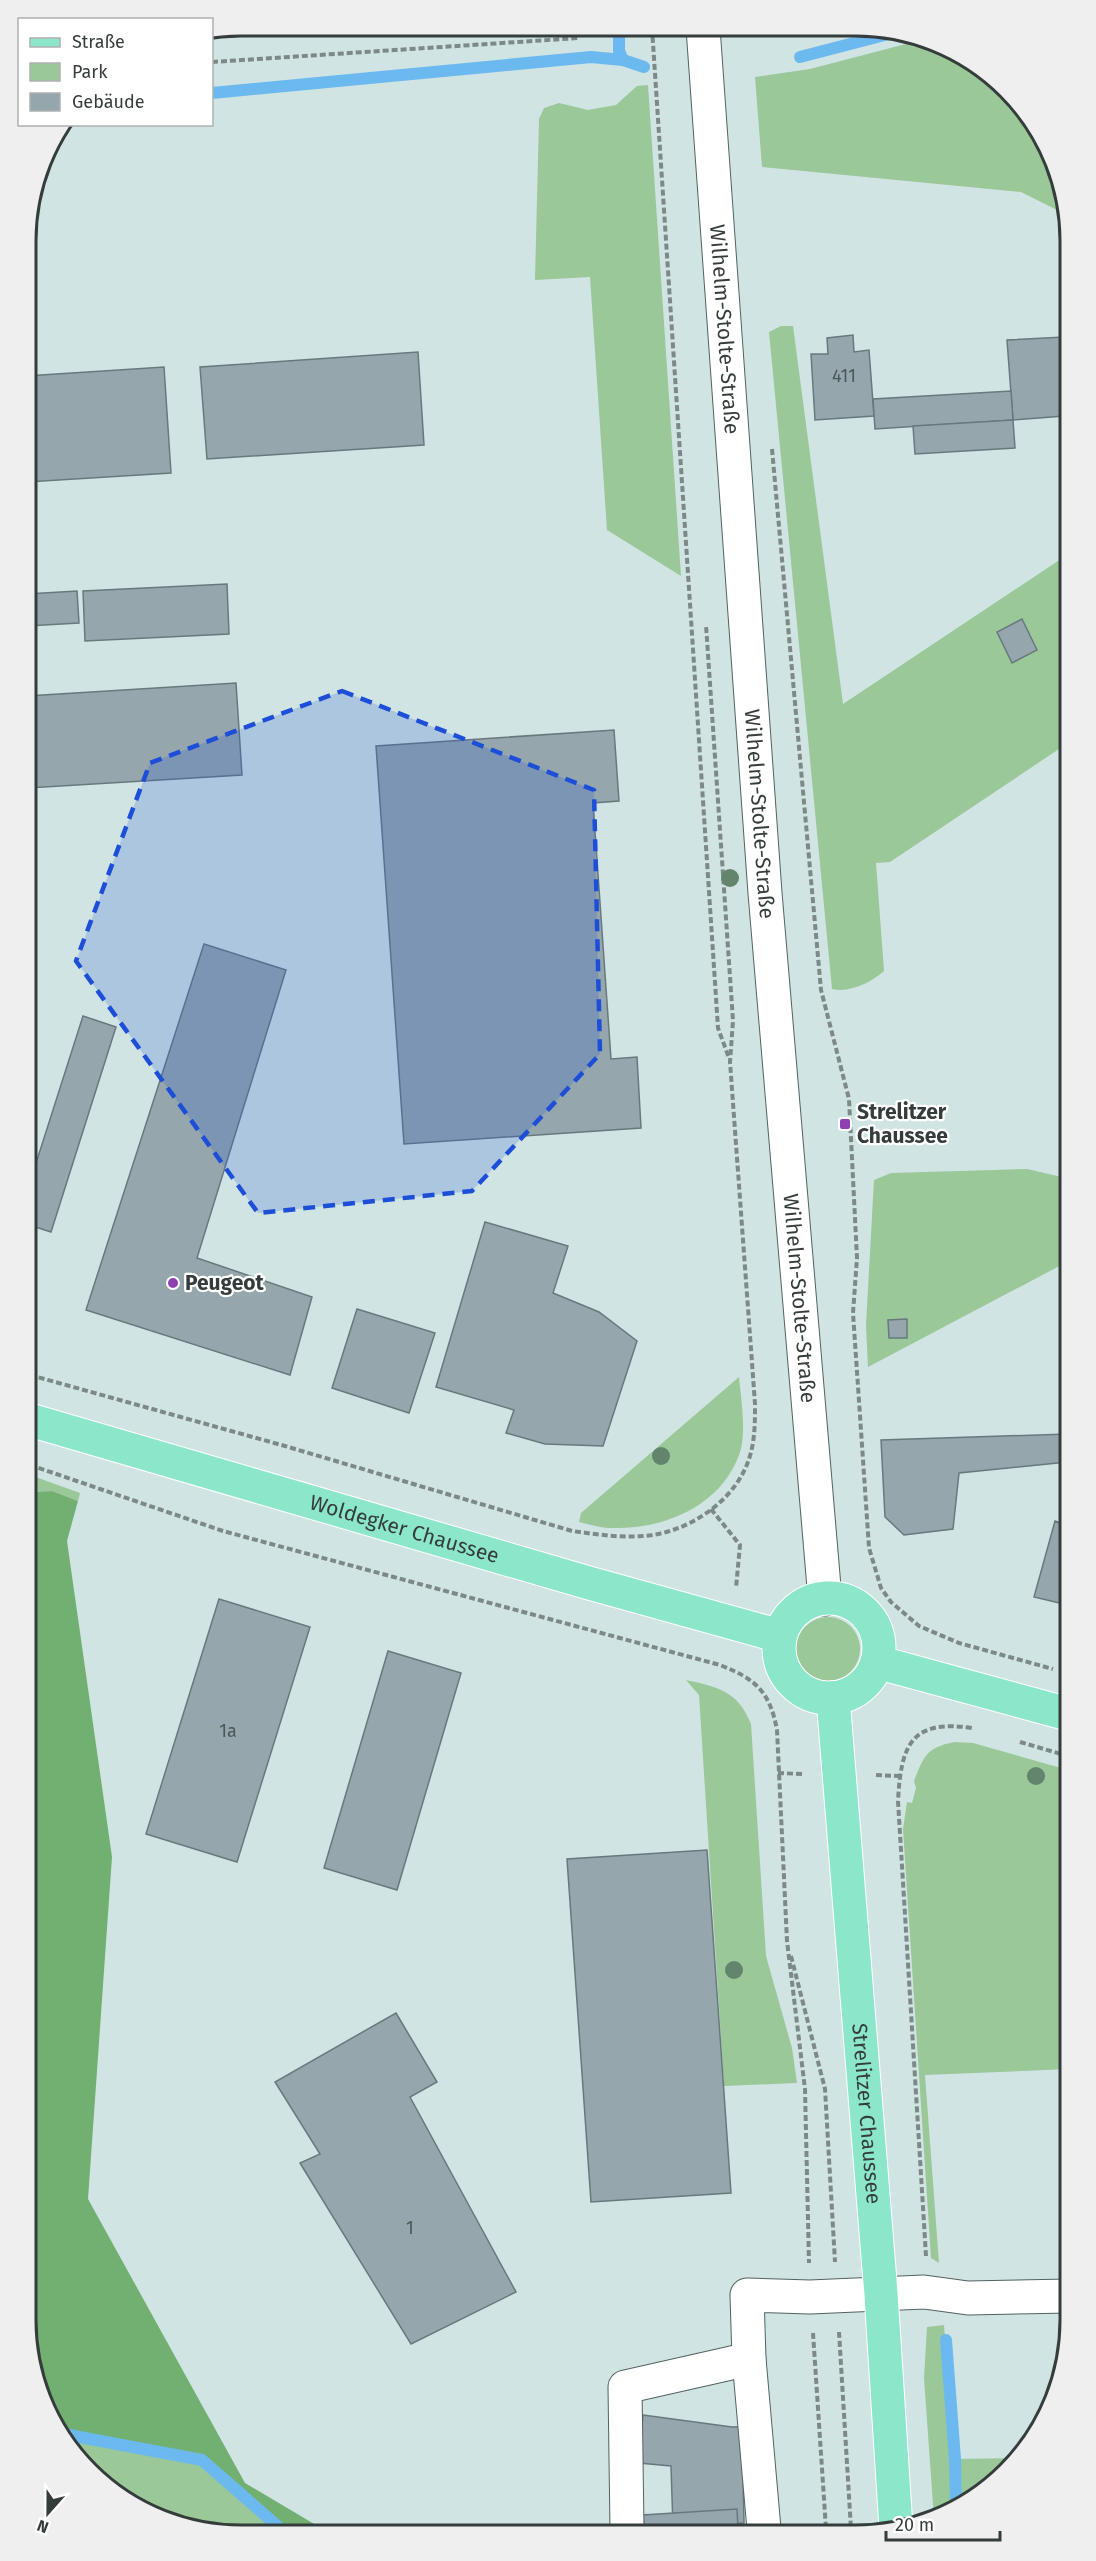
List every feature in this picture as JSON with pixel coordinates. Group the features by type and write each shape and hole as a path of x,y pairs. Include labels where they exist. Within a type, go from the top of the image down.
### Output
{"main road":[{"name":"Woldegker Chaussee","path":"36,1422 589,1583 780,1636"},
{"path":"825,1599 848,1602 868,1616 878,1638 877,1662 873,1673 856,1690 833,1698 810,1695 791,1680 780,1659 780,1636 792,1614 802,1606 825,1599"},
{"path":"877,1662 1060,1712"},
{"name":"Strelitzer Chaussee","path":"833,1698 881,2294 896,2520"}],"street":[{"name":"Wilhelm-Stolte-Straße","path":"704,36 765,893 825,1599"},
{"path":"764,2525 747,2295 823,2296 924,2292 968,2298 1060,2296"},
{"path":"627,2525 626,2387 750,2359"}],"path":[{"path":"213,62 579,38 579,36"},
{"path":"36,1377 285,1446 572,1532 609,1536 643,1536 669,1531 693,1522 725,1497 748,1461 755,1436 755,1404 730,1062 718,1028 653,36"},
{"path":"772,448 821,990 849,1099 857,1258 853,1313 869,1548 881,1588 891,1602 919,1626 959,1643 1057,1671"},
{"path":"36,1467 223,1531 720,1665 756,1684 768,1698 777,1730 787,1941 805,2089 823,2296 851,2525"},
{"path":"711,1509 740,1545"},
{"path":"924,2292 926,2266 898,1801 899,1776 910,1743 920,1733 935,1727 954,1725 976,1729"},
{"path":"1011,1739 1060,1754"},
{"path":"787,1941 825,2089 823,2296 826,2525"}],"highlighted area":[{"path":"342,691 594,790 600,1054 472,1191 258,1213 76,961 150,763"}],"green space":[{"path":"908,43 958,63 1000,96 1033,138 1053,188 1057,210 1021,192 762,167 755,77 810,69"},
{"path":"648,85 681,576 607,530 590,277 535,280 539,119 544,108 559,103 588,110 616,105 637,86"},
{"path":"781,326 793,326 843,704 1060,560 1060,748 890,862 876,863 884,971 866,983 846,990 832,989 769,332"},
{"path":"1027,1169 1060,1177 1060,1266 868,1367 866,1325 874,1180 891,1173"},
{"path":"739,1377 743,1437 739,1455 730,1473 718,1489 687,1512 650,1525 611,1528 579,1522 581,1513"},
{"path":"36,1477 80,1493 78,1501 52,1491 36,1492"},
{"path":"52,1491 78,1501 67,1541 112,1857 88,2199 245,2483 316,2525 276,2525 202,2460 72,2436 57,2411 43,2373 36,2320 36,1492"},
{"path":"828,1617 840,1619 851,1626 858,1637 860,1649 858,1661 851,1672 840,1679 828,1681 816,1679 805,1672 798,1661 796,1649 798,1637 805,1626 816,1619"},
{"path":"686,1680 726,1692 740,1704 751,1724 766,1956 792,2048 797,2083 724,2086 699,1695"},
{"path":"973,1743 1060,1768 1060,2069 925,2075 939,2263 931,2258 903,1829 907,1802 912,1803 916,1788 914,1781 924,1759 932,1750 945,1744"},
{"path":"944,2325 955,2459 1006,2458 969,2490 933,2509 924,2378 927,2327"},
{"path":"72,2436 202,2460 276,2525 241,2525 201,2521 150,2504 106,2474"}],"building":[{"path":"853,335 854,352 869,350 874,416 815,420 811,354 828,354 827,338"},
{"path":"1060,337 1060,416 1013,420 1007,340"},
{"path":"418,352 424,445 207,459 200,367"},
{"path":"164,367 171,473 36,481 36,375"},
{"path":"1011,391 1013,420 875,429 873,399"},
{"path":"1013,420 1015,448 915,454 913,426"},
{"path":"227,584 229,634 85,641 83,591"},
{"path":"77,591 79,623 36,625 36,593"},
{"path":"1022,619 1037,650 1012,663 997,632"},
{"path":"236,683 242,775 36,788 36,695"},
{"path":"614,730 619,801 593,803 611,1059 637,1057 641,1128 404,1144 376,746"},
{"path":"204,944 286,970 197,1258 312,1297 290,1375 86,1310"},
{"path":"83,1016 116,1027 51,1232 36,1227 36,1163"},
{"path":"485,1222 568,1246 553,1293 599,1312 637,1341 603,1446 545,1444 506,1433 514,1410 436,1387"},
{"path":"357,1309 435,1333 409,1413 332,1388"},
{"path":"907,1319 907,1338 889,1338 888,1320"},
{"path":"1060,1434 1060,1463 959,1473 953,1529 904,1535 885,1517 881,1440"},
{"path":"1055,1521 1060,1523 1060,1603 1034,1597"},
{"path":"219,1599 310,1627 237,1862 146,1834"},
{"path":"388,1651 461,1673 397,1890 324,1868"},
{"path":"707,1850 731,2193 591,2202 567,1859"},
{"path":"396,2013 437,2082 410,2097 516,2292 411,2344 300,2163 320,2154 275,2082"},
{"path":"643,2415 732,2427 768,2426 743,2475 744,2523 673,2525 671,2466 639,2463"},
{"path":"737,2509 738,2525 644,2525 643,2515"}],"waterway":[{"path":"619,36 619,51 623,60"},
{"path":"800,57 875,37"},
{"path":"213,93 591,57 623,60 644,67"},
{"path":"946,2340 956,2498"},
{"path":"72,2436 202,2460 276,2525"}],"place":[{"name":"Strelitzer Chaussee","path":"845,1124"},
{"name":"Peugeot","path":"173,1283"}]}
